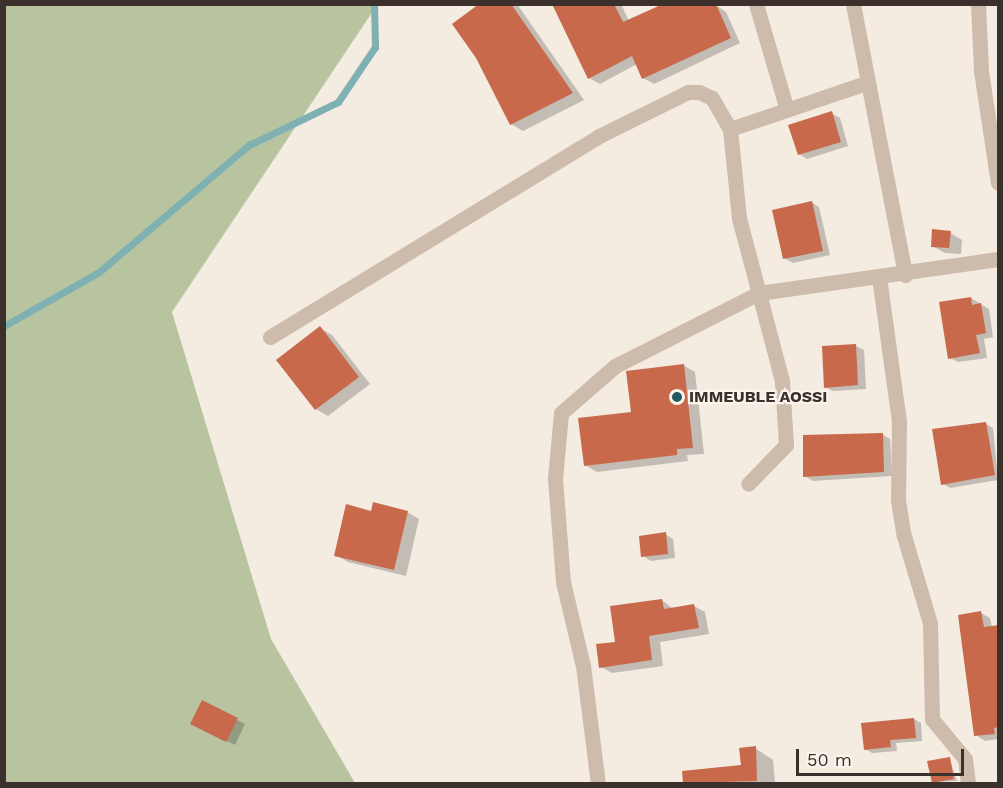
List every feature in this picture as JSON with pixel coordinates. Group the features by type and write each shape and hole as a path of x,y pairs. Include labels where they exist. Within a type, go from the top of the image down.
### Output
{"street":[{"path":"756,4 787,110"},
{"path":"853,4 866,83 905,275"},
{"path":"978,4 981,71 999,183"},
{"path":"730,129 866,83"},
{"path":"270,337 599,136 688,92 712,98 730,129 739,218 782,381 786,445 748,484"},
{"path":"598,783 583,666 563,582 555,479 561,413 615,366 759,293 905,275 999,259"},
{"path":"879,277 899,421 898,500 904,536 930,623 932,719 965,759 968,783"}],"green space":[{"path":"5,5 377,5 172,312 271,639 355,783 5,784"}],"building":[{"path":"479,4 511,4 573,93 510,125 476,58 452,24"},
{"path":"552,4 614,4 623,22 663,4 716,4 731,38 642,79 632,56 588,79"},
{"path":"832,111 841,142 798,155 788,125"},
{"path":"812,201 823,251 783,259 772,210"},
{"path":"932,229 951,231 949,248 931,247"},
{"path":"971,297 972,305 981,303 986,333 976,335 980,353 948,359 939,302"},
{"path":"320,326 359,377 315,410 276,360"},
{"path":"856,344 858,385 824,388 822,346"},
{"path":"684,364 693,448 677,449 677,455 584,466 578,418 631,412 626,371"},
{"path":"986,422 995,475 941,485 932,429"},
{"path":"883,433 884,472 803,477 803,435"},
{"path":"373,502 408,511 394,570 334,556 346,504 371,511"},
{"path":"666,532 668,554 641,557 639,536"},
{"path":"662,599 664,609 694,604 699,628 649,636 652,660 599,668 596,644 615,642 610,606"},
{"path":"981,611 984,627 999,625 999,727 994,728 995,734 974,736 958,615"},
{"path":"202,700 238,718 226,742 190,724"},
{"path":"914,718 916,738 890,740 891,747 864,750 861,723"},
{"path":"756,746 757,781 683,783 682,771 741,765 739,748"},
{"path":"950,757 954,779 932,783 927,761"}],"waterway":[{"path":"4,326 99,272 249,145 338,102 375,47 374,4"}],"place":[{"name":"IMMEUBLE AOSSI","path":"677,397"}]}
